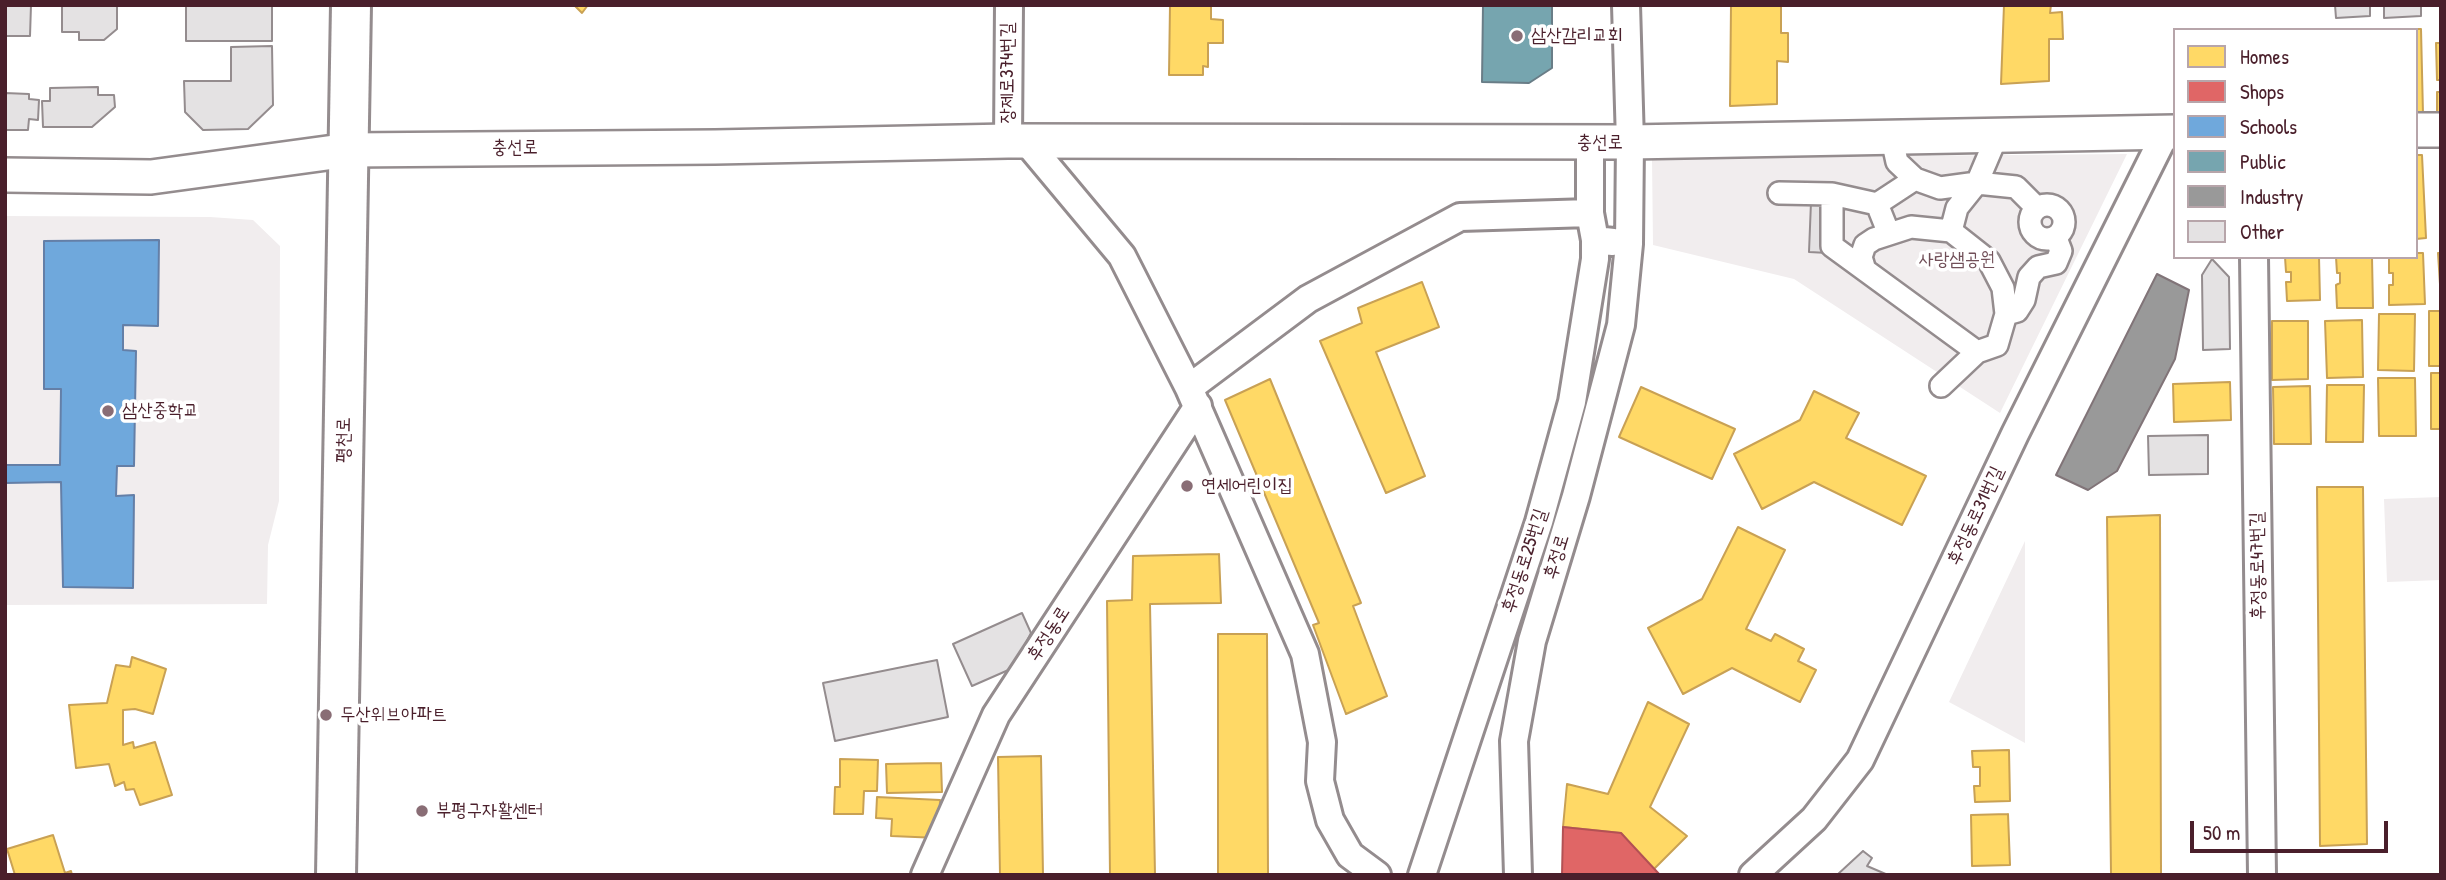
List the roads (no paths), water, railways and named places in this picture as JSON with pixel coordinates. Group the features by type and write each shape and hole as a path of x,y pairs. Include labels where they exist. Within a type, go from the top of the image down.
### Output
{"main road":[{"name":"평천로","path":"336,875 351,5"}],"street":[{"name":"장제로374번길","path":"1009,5 1017,141"},
{"name":"후정로","path":"1518,875 1514,741 1532,641 1576,496 1621,325 1629,244 1630,142 1626,5"},
{"path":"2418,130 2441,130"},
{"name":"충선로","path":"5,175 151,177 349,150 1017,141 1590,143 2170,132"},
{"name":"후정동로31번길","path":"1753,875 1814,819 1860,761 2015,435 2170,132"},
{"path":"1951,231 1957,208 1977,183 1997,136"},
{"path":"1892,139 1897,162 1915,178 1940,188 1977,183 2015,187 2036,208 2051,204 2061,214 2064,227 2056,238 2061,251 2056,262 2038,267 2029,277 2024,300 2017,311 2006,314"},
{"path":"1017,141 1122,256 1194,397 1305,654 1322,742 1320,781 1330,820 1350,855 1377,875"},
{"path":"1590,143 1590,213 1595,240 1629,244"},
{"path":"1779,192 1832,194 1877,204 1915,178"},
{"path":"1832,194 1832,246 1977,352"},
{"path":"1877,204 1889,233"},
{"path":"1194,397 1308,299 1460,217 1590,213"},
{"path":"1864,267 1861,257 1865,245 1889,233 1911,227 1951,231 1989,261 2003,288 2006,314 1997,345 1977,352 1941,386"},
{"name":"후정동로25번길","path":"1422,875 1539,522 1572,402 1595,259 1595,240"},
{"name":"후정동로47번길","path":"2253,259 2262,875"},
{"name":"후정동로","path":"925,875 996,715 1194,397"}],"place":[{"name":"삼산감리교회","path":"1517,36"},
{"name":"삼산중학교","path":"108,411"},
{"name":"연세어린이집","path":"1187,486"},
{"name":"두산위브아파트","path":"326,715"},
{"name":"부평구자활센터","path":"422,811"}],"park label":[{"name":"사랑샘공원","path":"1957,260"}]}
